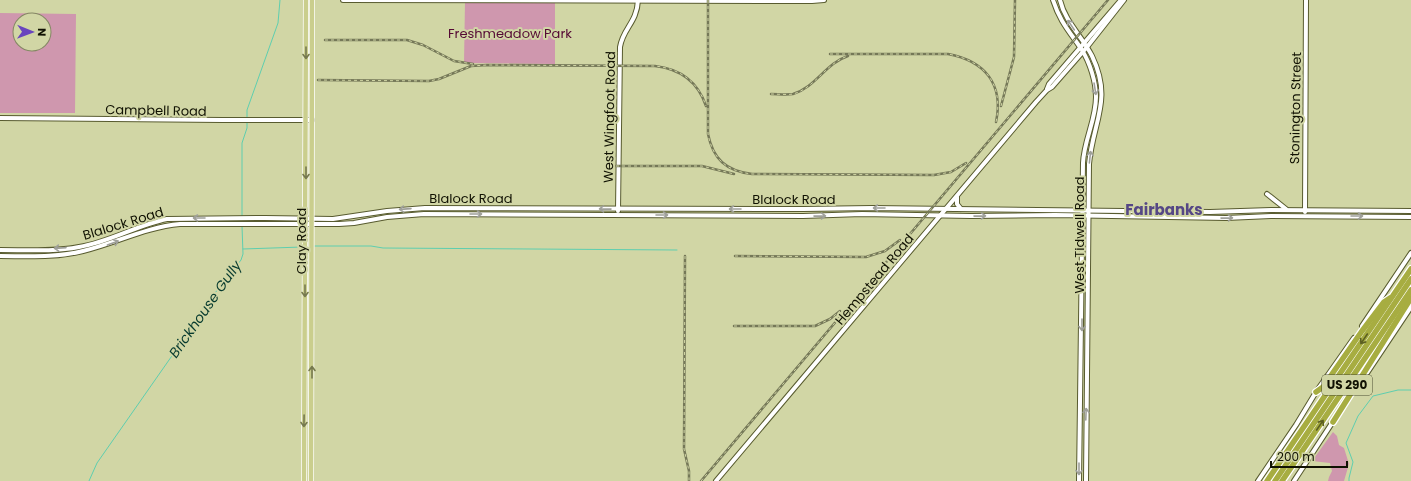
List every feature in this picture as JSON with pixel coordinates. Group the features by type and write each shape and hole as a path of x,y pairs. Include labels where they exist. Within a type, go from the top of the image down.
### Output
{"highway":[{"name":"US 290","path":"1268,481 1411,269"},
{"path":"1275,481 1411,279"},
{"name":"US 290","path":"1282,481 1411,290"},
{"path":"1316,392 1323,387 1384,302 1393,295"},
{"path":"1333,422 1411,298"}],"main road":[{"name":"Clay Road","path":"304,481 306,0"},
{"name":"Clay Road","path":"311,481 312,0"},
{"path":"343,0 824,0"},
{"name":"West Wingfoot Road","path":"618,215 620,47 624,34 635,17 638,0"},
{"name":"West Tidwell Road","path":"1053,0 1063,24 1082,50 1093,81 1096,96 1095,110 1084,155 1079,481"},
{"name":"West Tidwell Road","path":"1060,0 1066,17 1086,45 1095,63 1100,79 1102,98 1090,154 1086,481"},
{"name":"Hempstead Road","path":"716,481 1047,90 1052,87 1059,76 1122,0"},
{"name":"Stonington Street","path":"1305,216 1306,0"},
{"path":"306,32 312,34"},
{"name":"Campbell Road","path":"0,118 312,120"},
{"path":"1090,128 1096,129"},
{"path":"306,160 312,160"},
{"path":"306,187 312,187"},
{"path":"1266,194 1286,210"},
{"path":"957,197 957,204 961,210"},
{"path":"424,214 425,208"},
{"name":"Blalock Road","path":"0,256 49,256 80,252 108,245 155,228 180,224 305,224 312,221 386,211 425,208 897,208 1210,212 1286,210 1411,211"},
{"path":"461,208 461,214"},
{"path":"501,208 501,214"},
{"path":"541,208 541,215"},
{"path":"580,215 581,208"},
{"path":"674,208 674,215"},
{"path":"850,208 850,215"},
{"path":"896,215 897,208"},
{"path":"803,209 803,216"},
{"path":"1055,215 1063,210"},
{"path":"386,211 387,217"},
{"path":"1384,216 1408,214 1411,211"},
{"path":"1210,212 1210,218"},
{"path":"354,223 354,219 367,214"},
{"name":"Blalock Road","path":"0,250 79,247 106,240 155,221 180,218 305,218 312,221 339,224 387,217 424,214 803,216 1055,215 1210,218 1271,216 1384,216"},
{"path":"928,216 931,221 930,228"},
{"path":"1384,216 1411,217"},
{"path":"339,224 346,222 348,217"},
{"path":"180,218 180,224"},
{"path":"265,218 265,224"},
{"path":"1258,481 1296,425 1316,392 1382,299 1411,253"},
{"path":"305,257 312,257"},
{"path":"1082,259 1089,260"},
{"path":"1082,301 1088,300"},
{"path":"1294,481 1411,307"},
{"path":"1082,340 1088,340"},
{"path":"1081,379 1087,380"},
{"path":"1080,452 1086,452"}],"green space":[{"name":"Freshmeadow Park","path":"465,2 555,3 555,64 464,63"},
{"path":"0,13 12,13 12,52 52,52 52,14 76,14 75,113 0,113"},
{"path":"1333,432 1337,436 1339,445 1344,448 1349,464 1344,481 1328,481 1332,471 1330,463 1312,461"}],"waterway":[{"name":"Brickhouse Gully","path":"247,118 247,110 278,23 280,0"},
{"name":"Brickhouse Gully","path":"242,217 242,143 247,128 247,121"},
{"name":"Brickhouse Gully","path":"89,481 97,463 190,330 200,312 241,260 243,254 242,226"},
{"path":"315,246 371,246 383,248 677,250"},
{"path":"243,249 302,247"},
{"path":"1349,481 1353,462 1346,443 1358,416 1373,396 1398,390 1411,390"}],"railway":[{"path":"708,0 708,134 710,143 717,157 728,167 752,174 934,175 951,172 966,163"},
{"path":"1001,106 1014,57 1015,0"},
{"path":"701,481 1108,0"},
{"path":"325,40 407,40 423,45 454,61 473,64"},
{"path":"830,54 948,54 961,57 972,62 989,76 997,96 998,108 996,122"},
{"path":"771,94 793,94 801,91 808,87 833,64 848,56"},
{"path":"318,80 429,81 439,79 471,66 487,65 655,66 673,70 687,78 698,90 706,106"},
{"path":"616,166 702,166 734,174"},
{"path":"735,256 866,257 885,251 900,240"},
{"path":"685,256 684,449 689,471 689,481"},
{"path":"734,326 815,326 830,319 840,311"}],"district":[{"name":"Fairbanks","path":"1164,210"}]}
